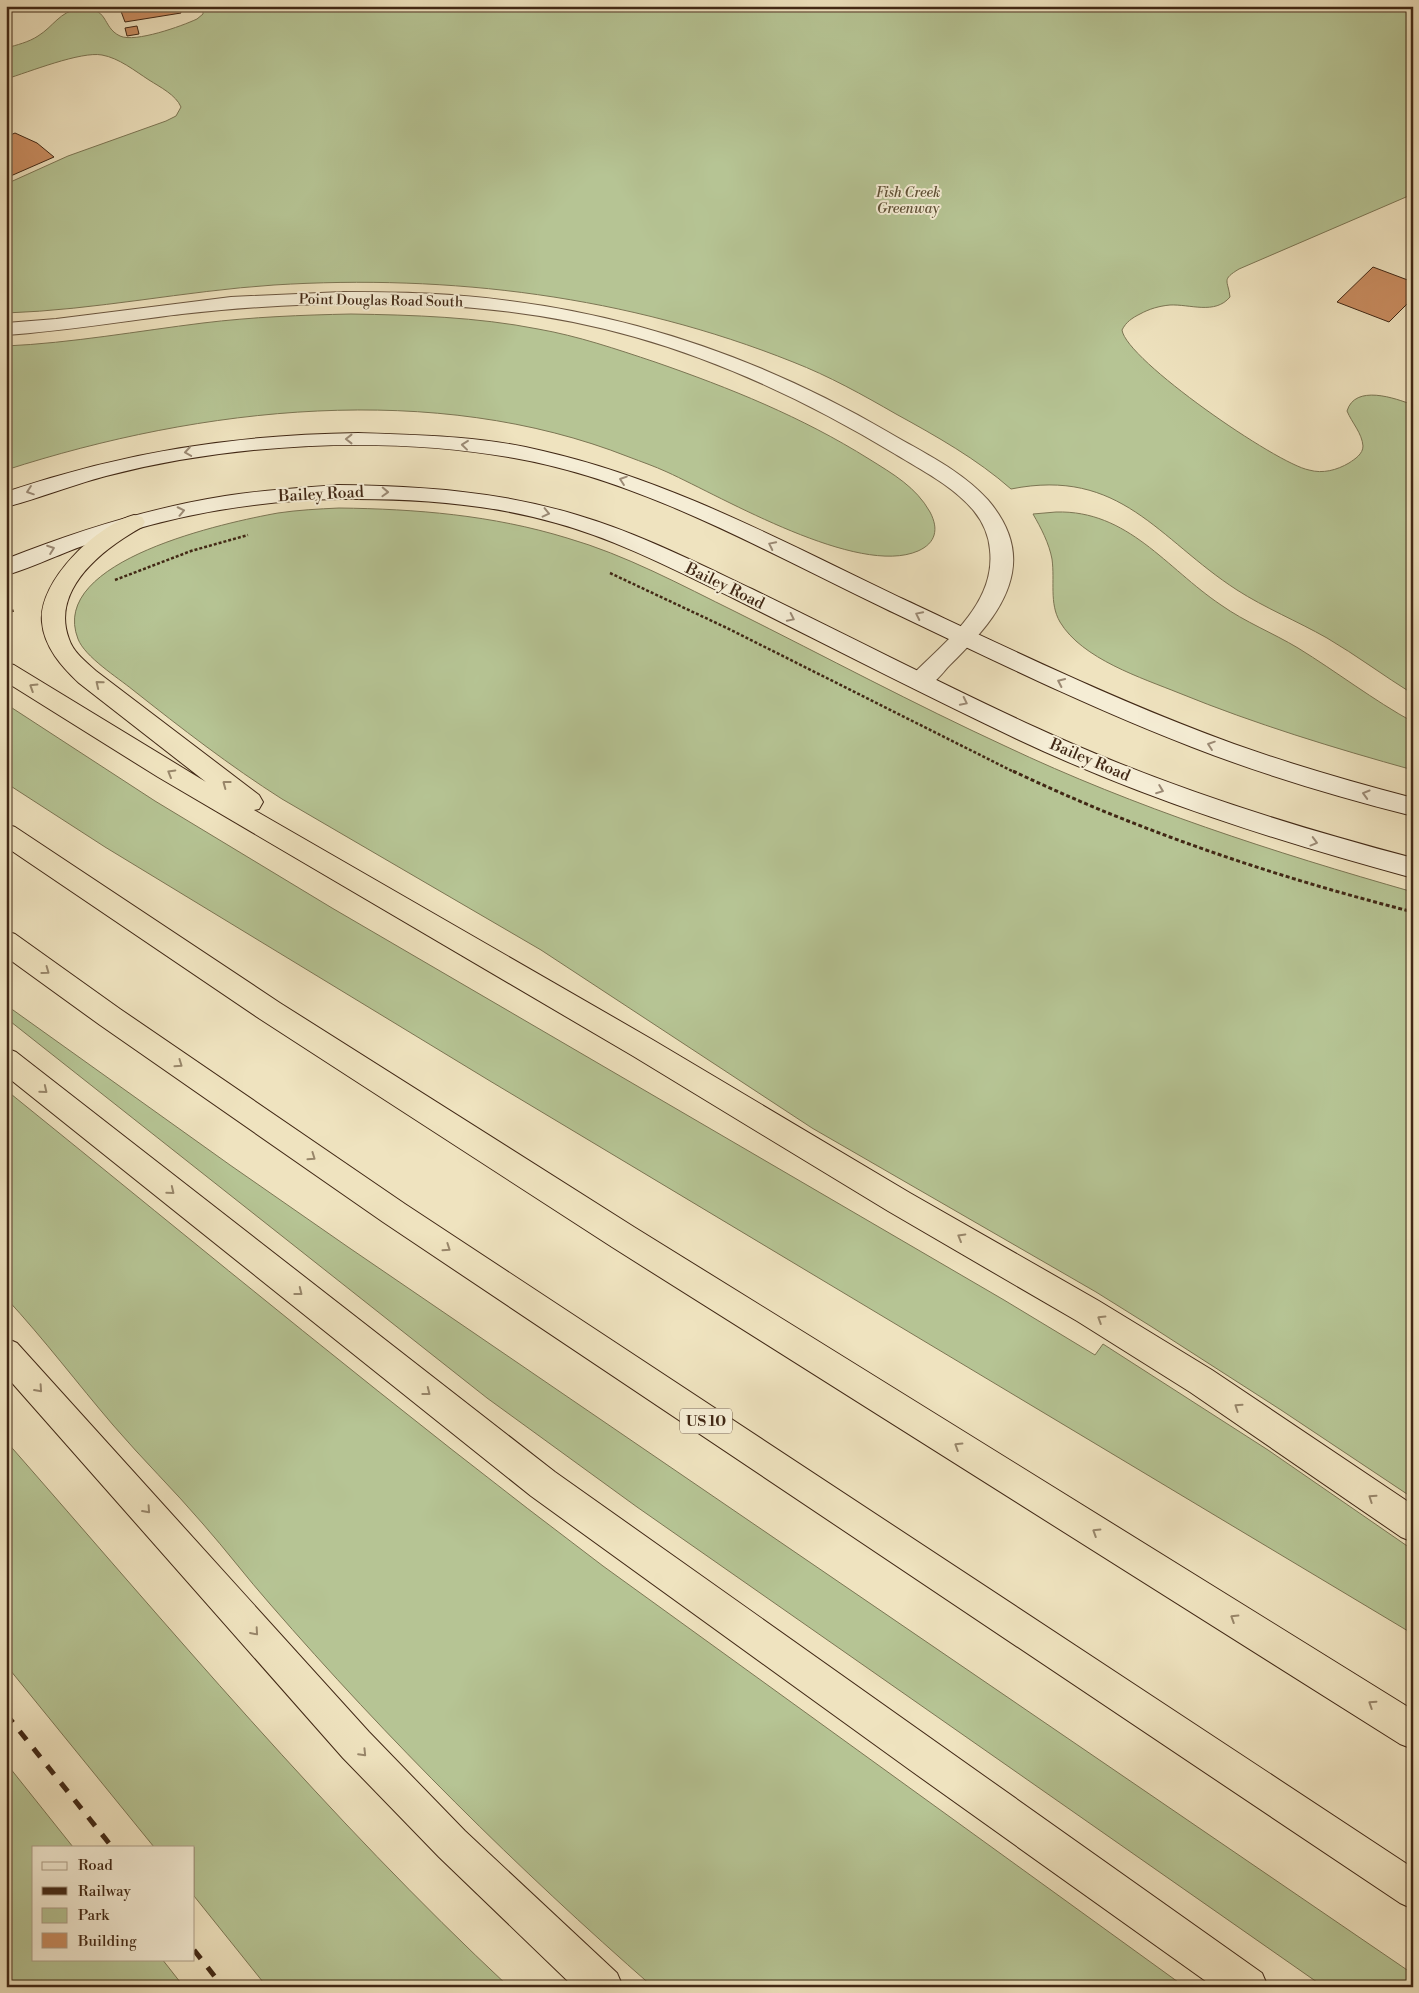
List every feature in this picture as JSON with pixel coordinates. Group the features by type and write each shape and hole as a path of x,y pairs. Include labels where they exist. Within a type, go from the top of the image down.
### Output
{"highway":[{"path":"134,522 100,544 78,566 62,587 57,598 53,621 56,638 60,646 80,668 194,760 349,876"},
{"path":"6,671 167,771 643,1048 899,1202 1088,1311 1200,1381 1413,1525"},
{"path":"6,834 270,1011 539,1183 1413,1731"},
{"name":"US 10","path":"6,942 118,1023 394,1213 1413,1890"},
{"path":"6,1060 543,1484 915,1752 1248,1987"},
{"path":"6,1353 356,1745 452,1844 603,1987"}],"main road":[{"name":"Point Douglas Road South","path":"6,329 65,325 200,306 276,300 429,299 541,312 614,326 673,343 750,372 835,411 921,460 954,482 974,499 998,532 1002,564 997,590 992,601 921,680"},
{"path":"6,500 48,485 133,462 234,445 305,440 388,439 507,450 541,457 608,475 674,500 1085,693 1202,741 1321,781 1413,807"},
{"name":"Bailey Road","path":"6,568 66,544 134,522 218,504 292,495 338,492 425,494 517,507 583,524 630,542 1064,750 1155,788 1302,838 1413,868"}],"path":[{"path":"111,582 191,551 250,534"},
{"path":"604,570 678,604 940,736"}],"green space":[{"name":"Fish Creek Greenway","path":"203,6 1413,6 1413,194 1239,269 1227,281 1230,297 1217,306 1170,305 1158,307 1134,317 1127,322 1122,330 1130,344 1148,364 1174,386 1267,450 1309,470 1319,472 1340,468 1360,454 1363,449 1362,441 1347,411 1351,403 1358,398 1376,395 1413,405 1413,694 1327,638 1237,590 1136,512 1110,498 1082,488 1049,485 1011,489 956,448 833,380 806,367 731,339 667,321 603,306 538,295 472,287 340,282 207,291 73,308 6,313 6,184 68,156 166,121 176,116 181,107 172,95 163,88 121,62 102,55 68,59 6,79 6,48 34,38 72,10 89,9 96,11 101,14 114,32 127,38 147,36 197,19 203,14"},
{"path":"351,314 468,319 538,329 568,335 611,348 711,382 765,404 818,430 895,476 918,495 930,512 933,518 934,535 929,544 918,551 892,556 861,553 827,544 791,531 653,466 554,433 477,418 398,411 318,411 237,418 158,431 81,448 6,470 6,346 80,340 240,319"},
{"path":"339,508 425,512 482,519 539,530 589,545 674,581 937,714 1054,768 1155,809 1257,845 1413,892 1413,1498 1281,1410 1096,1292 812,1128 541,950 282,799 206,746 110,673 87,653 78,639 76,611 89,587 114,567 148,550 221,525 278,513"},
{"path":"1056,512 1082,514 1104,520 1125,531 1145,544 1230,611 1298,648 1413,722 1413,770 1295,735 1237,715 1131,674 1083,647 1070,635 1057,615 1053,600 1051,553 1033,514"},
{"path":"6,704 155,801 332,908 1095,1355 1103,1344 1268,1450 1413,1550 1413,1634 490,1081 105,847 6,783"},
{"path":"6,1005 348,1247 1413,1974 1413,1987 1324,1987 637,1507 487,1398 6,1018"},
{"path":"6,1090 452,1450 603,1566 1185,1987 653,1987 504,1850 407,1754 315,1655 192,1511 124,1438 6,1298"},
{"path":"6,1441 189,1651 313,1789 442,1923 509,1987 267,1987 195,1897 195,1846 153,1846 6,1665"},
{"path":"6,1763 72,1846 32,1846 32,1960 163,1960 184,1987 6,1987"}],"building":[{"path":"119,6 179,6 181,13 125,22"},
{"path":"137,26 139,34 127,36 125,28"},
{"path":"15,133 37,143 54,157 6,178 6,137"},
{"path":"1373,267 1413,282 1413,298 1389,322 1337,302"}],"railway":[{"path":"6,1714 111,1846"},
{"path":"195,1951 223,1987"}]}
